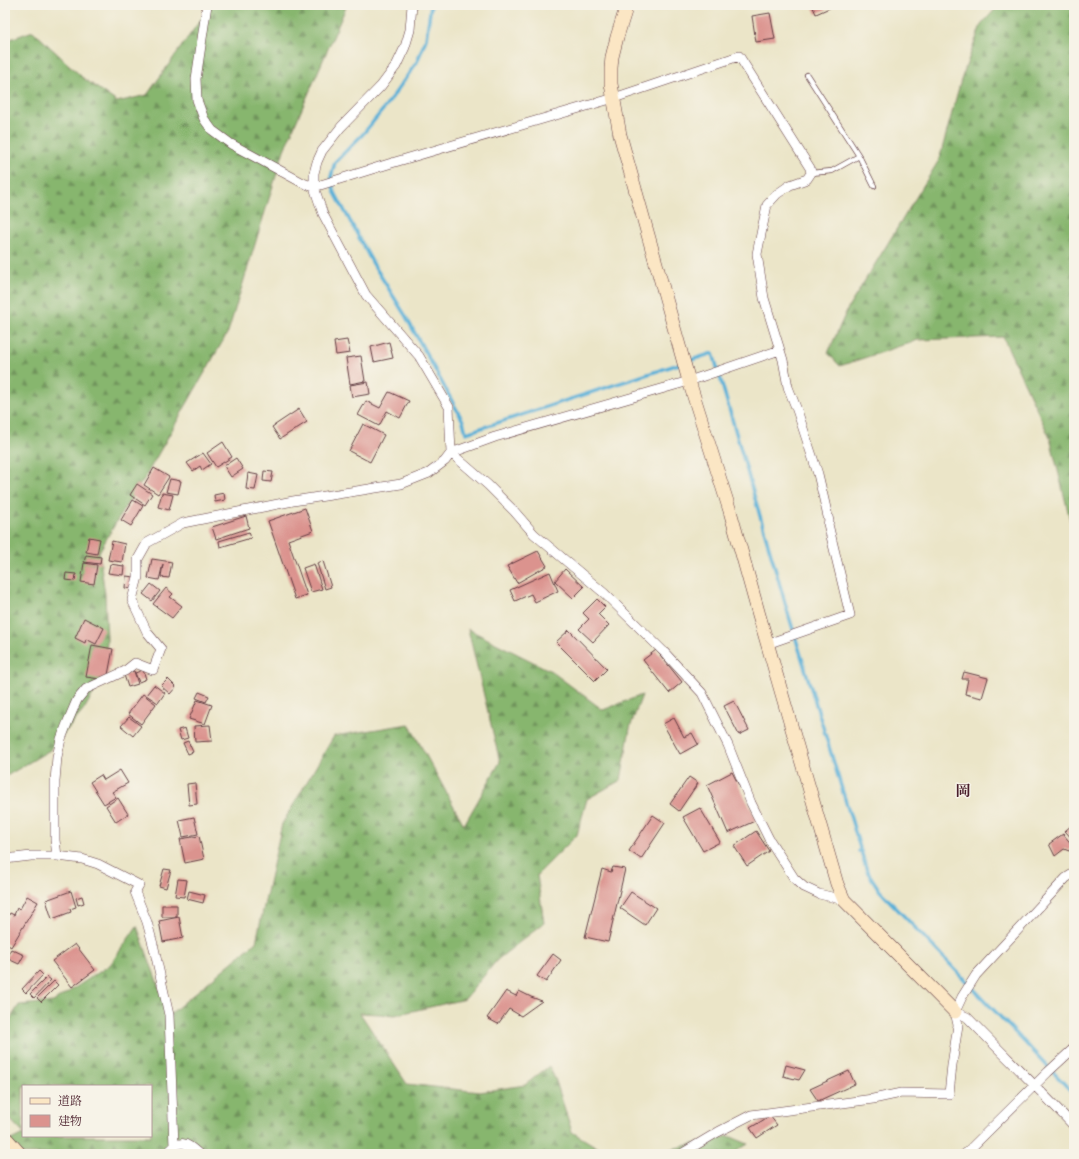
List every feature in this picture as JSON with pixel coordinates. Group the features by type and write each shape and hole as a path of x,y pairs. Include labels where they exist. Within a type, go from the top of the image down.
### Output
{"street":[{"path":"207,5 196,80 196,100 204,119 212,130 231,144 303,183 314,187 614,98 739,56 810,168 811,173 807,179 790,185 777,194 767,205 758,254 764,298 780,350 788,387 818,474 829,521 828,524 850,615 767,644"},
{"path":"412,5 410,30 405,47 396,66 381,86 341,127 322,151 317,162 314,173 314,187 323,214 366,295 419,356 448,407 451,453 488,485 534,534 604,593 664,652 702,693 728,745 751,803 769,839 794,878 804,887 819,894 844,900"},
{"path":"627,5 612,57 611,84 620,135 689,381 730,511 837,884 844,900 956,1012 967,1017 1074,1126"},
{"path":"57,856 55,840 55,800 57,757 68,720 77,700 86,689 125,671 135,663 153,670 161,649 147,632 132,600 138,577 138,559 147,543 183,523 293,501 401,484 429,472 445,461 451,453 495,437 689,381 780,350"},
{"path":"5,860 31,856 57,856 82,859 98,864 139,885 135,892 147,922 169,1015 174,1146"},
{"path":"681,1154 718,1132 751,1115 873,1099 901,1093 949,1094 958,1025 956,1012 962,997 976,976 1066,878 1074,873"},
{"path":"965,1154 1074,1048"},
{"path":"5,1137 20,1154"},
{"path":"166,1154 174,1146 180,1143 191,1147 199,1154"}],"lane":[{"path":"807,75 858,156 874,186"},
{"path":"811,173 832,171 858,156"}],"green space":[{"path":"211,5 347,5 284,150 228,332 144,479 125,507 99,552 105,594 107,639 105,674 83,711 50,750 5,777 5,43 13,38 33,31 83,78 117,102 147,95"},
{"path":"999,5 1074,5 1074,536 1050,438 1003,337 918,340 840,366 828,353 848,308 939,160 961,80 981,25"},
{"path":"468,629 551,671 603,710 642,695 630,728 621,780 587,799 577,835 537,875 544,923 497,960 465,999 395,1015 360,1013 407,1084 480,1092 525,1085 549,1066 556,1081 572,1132 605,1152 662,1151 729,1136 748,1144 732,1154 5,1154 5,1143 22,1134 22,1137 152,1137 152,1085 22,1085 22,1132 5,1114 5,1027 19,1005 53,1002 110,965 137,926 169,1015 256,942 282,824 334,736 409,724 464,825 500,762"}],"building":[{"path":"812,5 836,5 816,14"},
{"path":"770,13 775,39 756,42 752,16"},
{"path":"347,340 350,353 336,355 334,342"},
{"path":"389,342 393,358 374,362 371,347"},
{"path":"361,356 365,381 350,384 346,358"},
{"path":"368,382 370,394 352,397 350,385"},
{"path":"389,392 409,401 400,418 387,411 379,426 358,415 366,401 380,408"},
{"path":"299,409 307,422 280,439 272,427"},
{"path":"363,424 384,435 370,462 349,451"},
{"path":"223,442 232,457 216,467 207,453"},
{"path":"203,453 211,464 202,470 200,466 193,471 187,463"},
{"path":"236,458 243,469 231,477 224,466"},
{"path":"154,468 169,477 158,494 144,485"},
{"path":"264,471 273,472 271,482 263,481"},
{"path":"248,473 258,475 255,490 246,489"},
{"path":"170,479 181,481 178,494 166,492"},
{"path":"137,484 152,494 145,505 130,495"},
{"path":"162,493 173,495 169,510 158,507"},
{"path":"224,493 225,500 215,502 214,495"},
{"path":"133,500 143,506 131,526 121,520"},
{"path":"305,508 313,531 288,540 307,595 295,599 268,521"},
{"path":"246,516 249,528 216,539 212,527"},
{"path":"249,532 251,538 220,547 219,541"},
{"path":"89,537 100,539 97,554 86,552"},
{"path":"112,541 125,544 122,562 108,560"},
{"path":"538,551 547,566 517,583 507,566"},
{"path":"86,555 101,557 100,564 84,562"},
{"path":"152,559 172,562 169,578 161,577 163,564 159,580 148,578"},
{"path":"323,561 331,587 325,589 317,563"},
{"path":"84,563 97,565 94,584 81,582"},
{"path":"110,564 124,566 123,575 108,573"},
{"path":"314,564 322,589 311,592 303,568"},
{"path":"565,569 584,587 573,598 555,581"},
{"path":"550,572 558,591 535,602 531,594 515,601 510,590"},
{"path":"66,573 76,574 75,581 65,580"},
{"path":"126,576 134,577 132,589 125,588"},
{"path":"151,584 160,591 152,601 143,594"},
{"path":"166,588 173,594 170,597 182,606 172,618 153,604"},
{"path":"597,599 605,607 598,614 609,625 593,642 579,629 589,619 583,613"},
{"path":"84,618 104,628 96,644 86,639 85,643 75,638"},
{"path":"569,630 607,669 595,681 556,642"},
{"path":"92,645 113,649 107,680 86,677"},
{"path":"656,650 682,682 669,693 643,660"},
{"path":"143,670 146,679 139,682 135,673"},
{"path":"134,671 138,684 128,687 124,675"},
{"path":"964,672 988,678 982,698 965,694 968,679 962,679"},
{"path":"168,679 176,687 170,694 161,686"},
{"path":"154,685 165,693 158,703 146,695"},
{"path":"199,692 209,696 206,702 196,698"},
{"path":"143,694 156,704 141,724 128,714"},
{"path":"197,700 212,705 205,724 189,719"},
{"path":"734,701 749,730 739,735 724,706"},
{"path":"129,717 141,726 133,736 121,726"},
{"path":"674,718 684,737 692,733 698,744 680,754 663,724"},
{"path":"210,725 212,741 195,742 194,726"},
{"path":"185,728 188,738 181,740 178,730"},
{"path":"188,741 193,752 188,754 183,743"},
{"path":"120,770 128,783 112,792 116,797 104,804 90,782 101,775 104,780"},
{"path":"732,772 757,820 728,833 707,785"},
{"path":"689,777 698,783 679,811 670,804"},
{"path":"195,783 197,804 189,805 187,784"},
{"path":"118,798 128,814 116,822 106,806"},
{"path":"700,808 720,842 703,851 683,817"},
{"path":"653,815 665,823 641,859 629,851"},
{"path":"194,817 198,834 183,837 179,820"},
{"path":"1073,824 1074,826 1074,841 1065,831"},
{"path":"756,831 769,851 747,866 734,846"},
{"path":"1063,834 1073,846 1069,851 1064,849 1055,856 1049,844"},
{"path":"199,836 204,859 185,863 180,839"},
{"path":"613,867 625,869 608,942 585,937 602,869 611,872"},
{"path":"164,869 171,870 166,888 159,886"},
{"path":"178,879 187,880 184,897 175,896"},
{"path":"71,891 76,907 70,909 71,912 52,919 46,900"},
{"path":"189,891 205,895 203,903 187,899"},
{"path":"631,892 656,908 645,925 620,908"},
{"path":"27,896 38,902 11,947 5,943 5,922 10,913 14,915 17,908 20,909"},
{"path":"82,896 84,903 78,905 76,898"},
{"path":"162,905 177,905 177,917 162,917"},
{"path":"179,917 183,938 163,942 159,921"},
{"path":"75,944 95,970 72,987 52,961"},
{"path":"11,949 24,955 19,964 6,958"},
{"path":"553,954 561,960 546,982 537,976"},
{"path":"39,971 43,975 26,993 22,989"},
{"path":"47,977 51,980 34,998 30,994"},
{"path":"54,981 58,985 41,1002 37,998"},
{"path":"506,991 516,996 519,991 542,1001 521,1016 509,1009 498,1024 487,1018"},
{"path":"786,1065 805,1070 799,1080 783,1076"},
{"path":"849,1071 855,1084 818,1101 810,1089"},
{"path":"770,1116 777,1125 757,1138 750,1128"}],"waterway":[{"path":"431,5 426,39 417,62 386,106 363,134 335,162 331,177 334,191 372,262 405,315 463,421 466,433 713,353 788,613 860,848 859,851 861,851 867,871 880,891 1074,1094"}],"district":[{"name":"岡","path":"963,791"}]}
